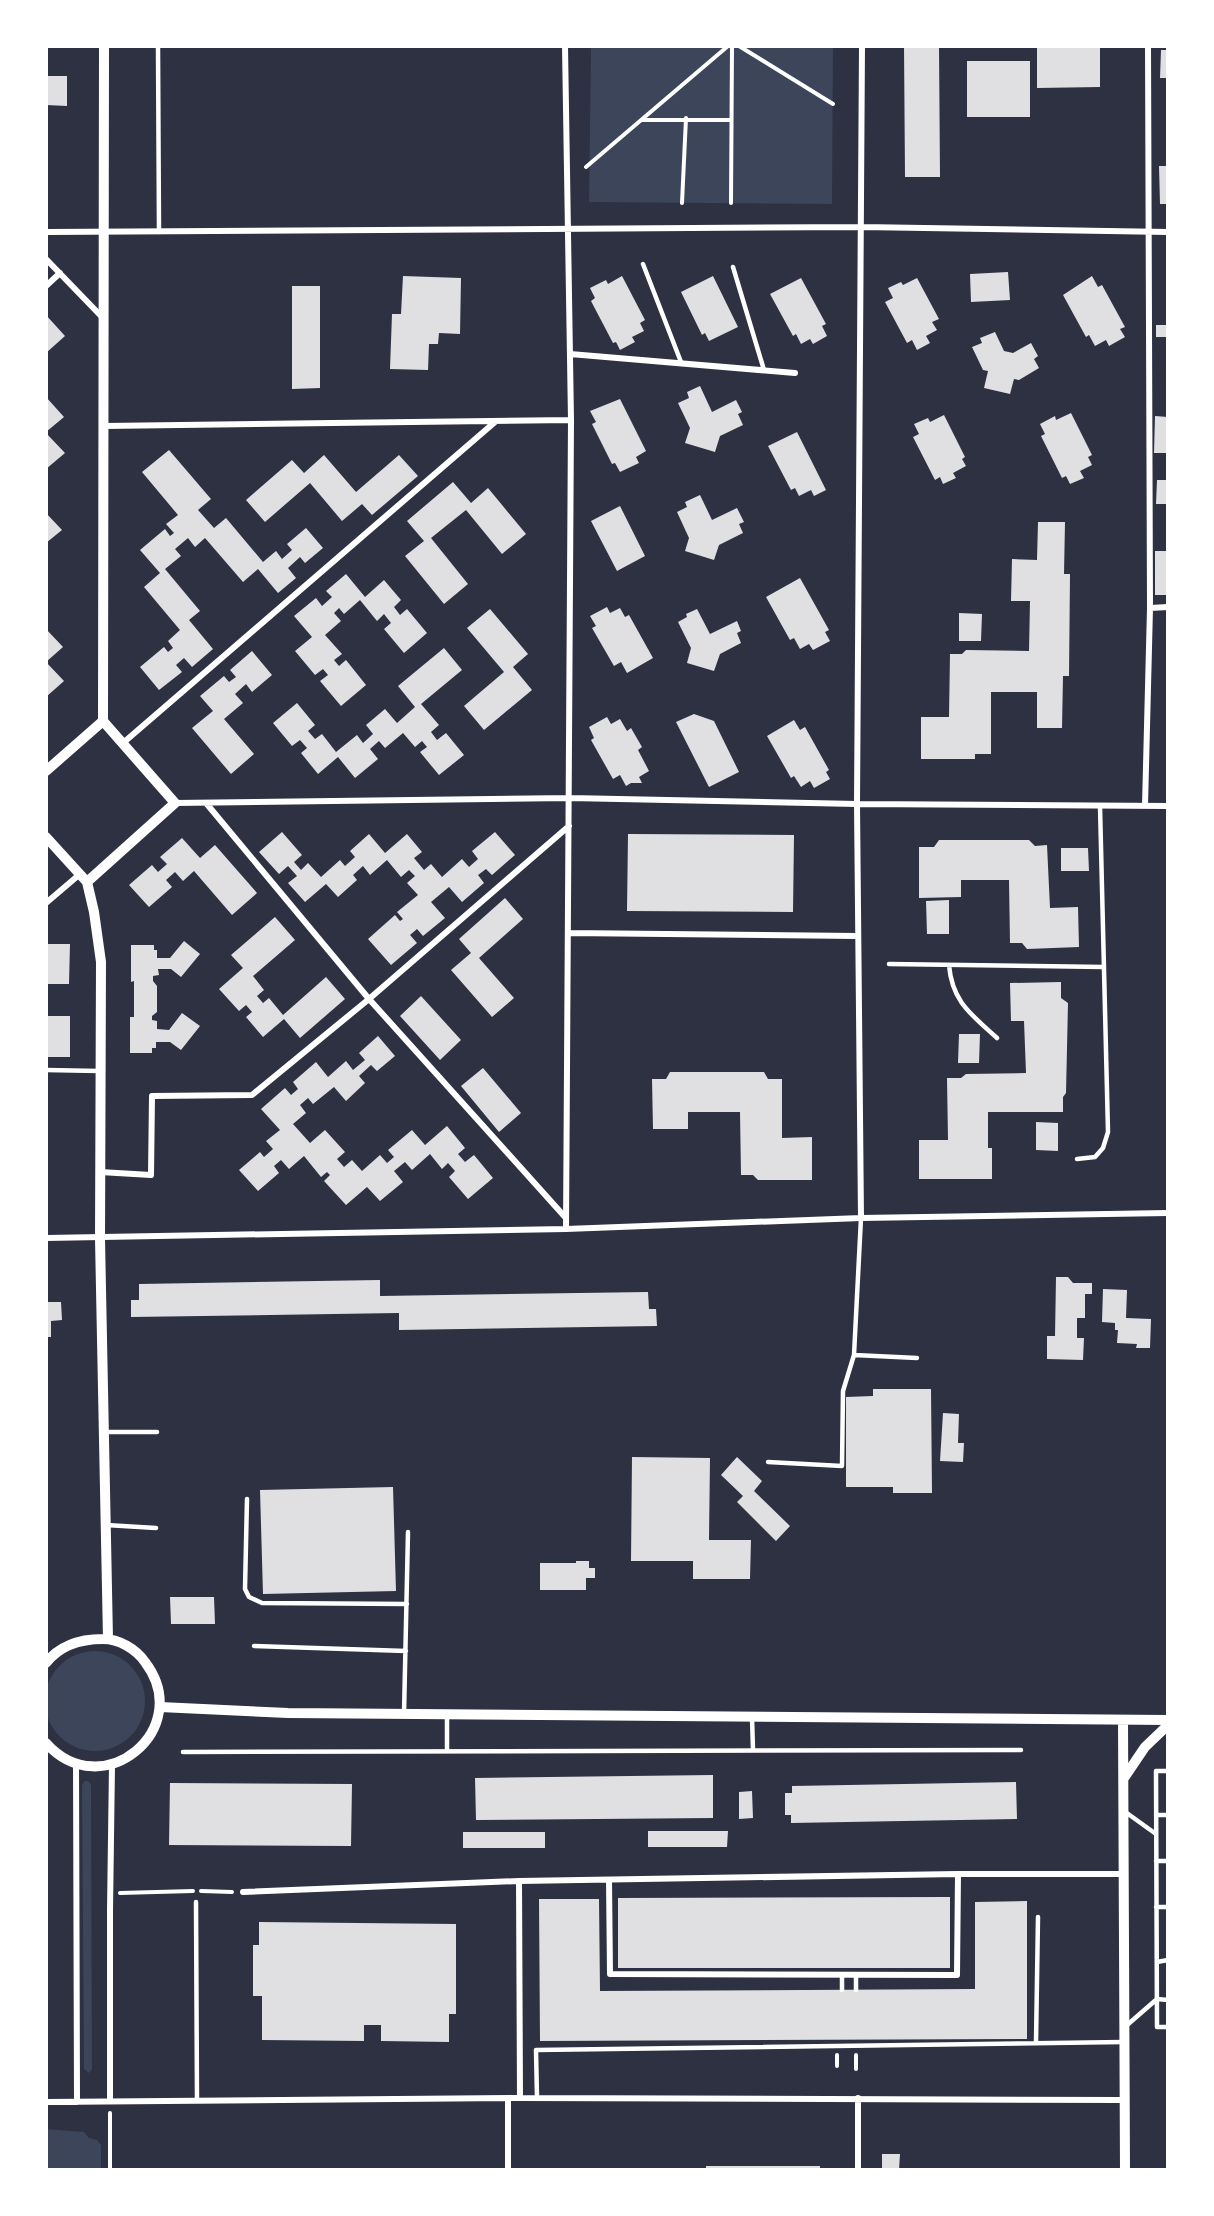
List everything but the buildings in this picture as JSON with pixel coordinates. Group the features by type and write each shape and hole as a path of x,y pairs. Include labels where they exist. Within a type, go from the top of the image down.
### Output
{"street":[{"path":"104,46 103,721 175,803"},
{"path":"566,46 571,420 566,1229"},
{"path":"861,1218 857,804 862,46"},
{"path":"1145,806 1150,608 1148,46"},
{"path":"46,232 862,227 1167,232"},
{"path":"46,260 104,319"},
{"path":"46,286 60,273"},
{"path":"570,354 795,373"},
{"path":"104,426 571,420"},
{"path":"123,743 495,422"},
{"path":"1150,608 1167,607"},
{"path":"46,771 103,721"},
{"path":"46,903 83,878 175,803 570,798 857,804 1167,806"},
{"path":"206,803 369,999 565,1216"},
{"path":"100,1172 150,1175 152,1096 252,1095 369,999 570,826"},
{"path":"46,837 83,878 99,941 102,1071 100,1239 108,1639"},
{"path":"568,933 857,936"},
{"path":"46,1238 100,1239 566,1229 861,1218 1167,1213"},
{"path":"46,1663 68,1645 88,1639 108,1639 126,1645 141,1656 152,1671 159,1688 160,1707 155,1726 145,1743 130,1756 112,1764 94,1767 76,1763 61,1756 46,1743"},
{"path":"160,1707 288,1713 1167,1720"},
{"path":"1123,1720 1125,2169"},
{"path":"1124,1778 1144,1747 1167,1725"},
{"path":"76,1763 78,2102"},
{"path":"110,2101 112,1764"},
{"path":"243,1892 519,1881 958,1874 1125,1874"},
{"path":"609,1880 610,1974 957,1975 958,1874"},
{"path":"519,1881 520,2098"},
{"path":"46,2102 508,2098 1124,2100"},
{"path":"508,2098 508,2169"},
{"path":"858,2098 858,2169"}],"lane":[{"path":"158,46 159,232"},
{"path":"643,264 681,362"},
{"path":"733,267 764,370"},
{"path":"1077,1159 1095,1157 1102,1148 1108,1132 1100,806"},
{"path":"890,964 1104,967"},
{"path":"949,965 950,978 961,1005 997,1038"},
{"path":"46,1070 102,1071"},
{"path":"768,1462 842,1466 843,1391 854,1355 861,1218"},
{"path":"854,1355 917,1358"},
{"path":"104,1432 157,1432"},
{"path":"247,1499 245,1589 249,1597 262,1603 407,1604"},
{"path":"106,1525 156,1528"},
{"path":"404,1714 408,1532"},
{"path":"254,1646 406,1652"},
{"path":"447,1714 447,1751"},
{"path":"752,1717 753,1750"},
{"path":"183,1752 1021,1750"},
{"path":"1167,1771 1156,1771 1157,2027 1167,2027"},
{"path":"1124,1810 1156,1834"},
{"path":"1156,1815 1167,1815"},
{"path":"1156,1861 1167,1861"},
{"path":"196,1902 197,2100"},
{"path":"1156,1907 1167,1907"},
{"path":"1036,2043 1038,1917"},
{"path":"1157,1962 1167,1960"},
{"path":"842,1975 842,1990"},
{"path":"856,1975 856,1990"},
{"path":"1124,2026 1157,1999 1167,2000"},
{"path":"537,2098 536,2050 841,2043 1125,2042"}],"path":[{"path":"586,167 728,46"},
{"path":"731,203 732,46"},
{"path":"739,46 833,104"},
{"path":"642,120 686,118 731,120"},
{"path":"682,203 686,118"},
{"path":"110,1893 243,1892"},
{"path":"110,2101 110,2169"}],"shaded area":[{"path":"591,47 833,47 832,204 589,202"},
{"path":"95,1651 114,1655 130,1666 141,1682 145,1701 141,1720 130,1736 114,1747 95,1751 76,1747 60,1736 49,1720 45,1701 49,1682 60,1666 76,1655"},
{"path":"84,1781 91,1784 92,2069 89,2073 84,2069 82,1786"},
{"path":"46,2129 84,2132 89,2138 97,2140 101,2145 101,2169 47,2169"}]}
